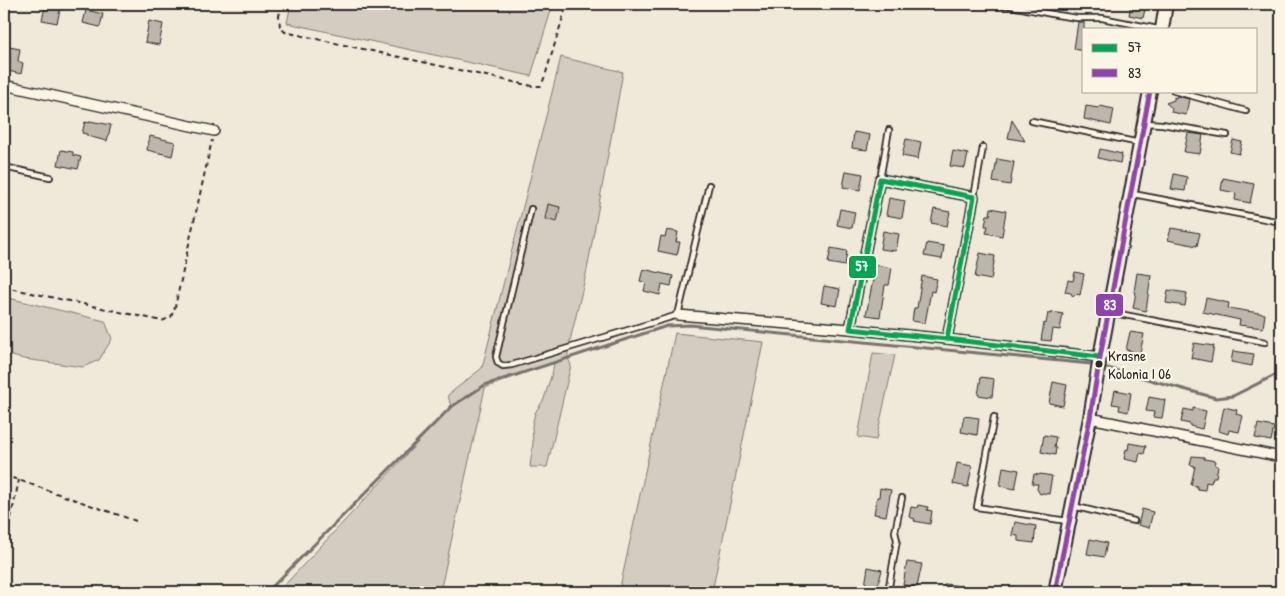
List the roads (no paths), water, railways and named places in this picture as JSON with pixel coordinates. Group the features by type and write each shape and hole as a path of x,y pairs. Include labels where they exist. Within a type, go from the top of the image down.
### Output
{"street":[{"path":"1162,28 1166,4"},
{"path":"4,85 214,131"},
{"path":"1055,592 1090,418 1150,92"},
{"path":"850,329 880,179 974,197 946,339"},
{"path":"678,315 850,329 1100,357"},
{"path":"1090,418 1281,457"}],"lane":[{"path":"1001,4 1057,15 1077,18 1102,18 1153,28"},
{"path":"1178,92 1246,111"},
{"path":"1032,121 1141,143"},
{"path":"1145,123 1227,135"},
{"path":"880,179 889,130"},
{"path":"974,197 983,147"},
{"path":"4,167 50,178"},
{"path":"531,209 496,357 498,363 503,366 512,365 678,315 709,185"},
{"path":"1132,194 1281,222"},
{"path":"1109,312 1265,342"},
{"path":"994,417 977,507 1069,521"},
{"path":"888,592 897,540 895,532 902,498"},
{"path":"1072,506 1134,521"}],"waterway":[{"path":"267,592 451,407 485,385 667,326 690,325 1091,364"},
{"path":"1107,368 1216,398 1233,396 1281,372"}],"place":[{"name":"Krasne Kolonia I 06","path":"1099,364"}]}
